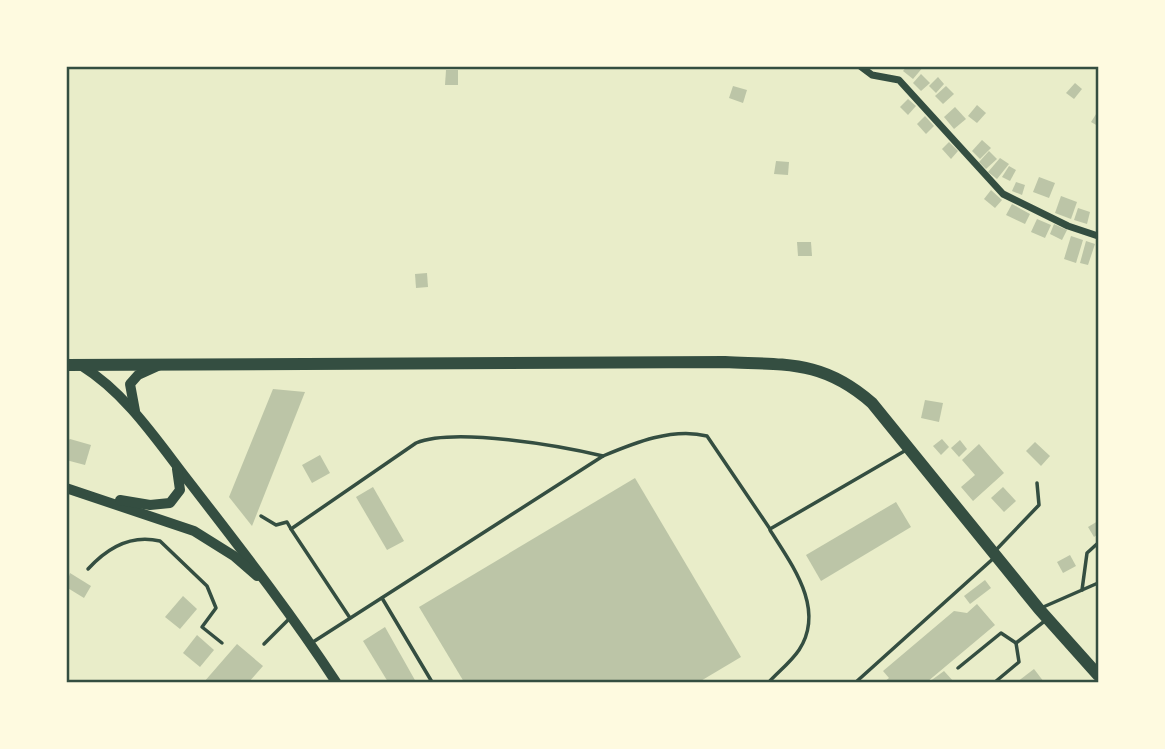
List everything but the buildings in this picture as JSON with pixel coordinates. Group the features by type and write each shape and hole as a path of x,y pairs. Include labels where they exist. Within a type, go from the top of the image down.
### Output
{"main road":[{"path":"66,365 725,362 807,367 850,384 872,403 1048,619 1098,675"},
{"path":"137,417 130,384 138,375 160,365"},
{"path":"82,366 104,380 176,465 277,594 336,682"},
{"path":"93,496 150,505 170,503 180,490 176,465"},
{"path":"66,488 194,531 234,556 277,594"}],"street":[{"path":"860,66 872,75 899,80 1003,194 1068,226 1098,236"}],"lane":[{"path":"311,644 603,456 635,443 694,433 707,436 715,444 803,584 808,604 809,629 798,650 769,682"},
{"path":"290,529 416,443 430,437 563,447 603,456"},
{"path":"770,529 909,448"},
{"path":"856,682 995,554 1039,505 1037,483"},
{"path":"261,516 276,525 287,522 350,619"},
{"path":"88,569 108,550 118,545 139,539 160,541 207,586 216,608 202,627 222,643"},
{"path":"1082,590 1087,552 1098,543"},
{"path":"1039,608 1098,583"},
{"path":"382,598 432,682"},
{"path":"264,644 293,616"},
{"path":"1016,643 1048,619"},
{"path":"958,668 1001,633 1016,643 1019,662 995,682"}]}
